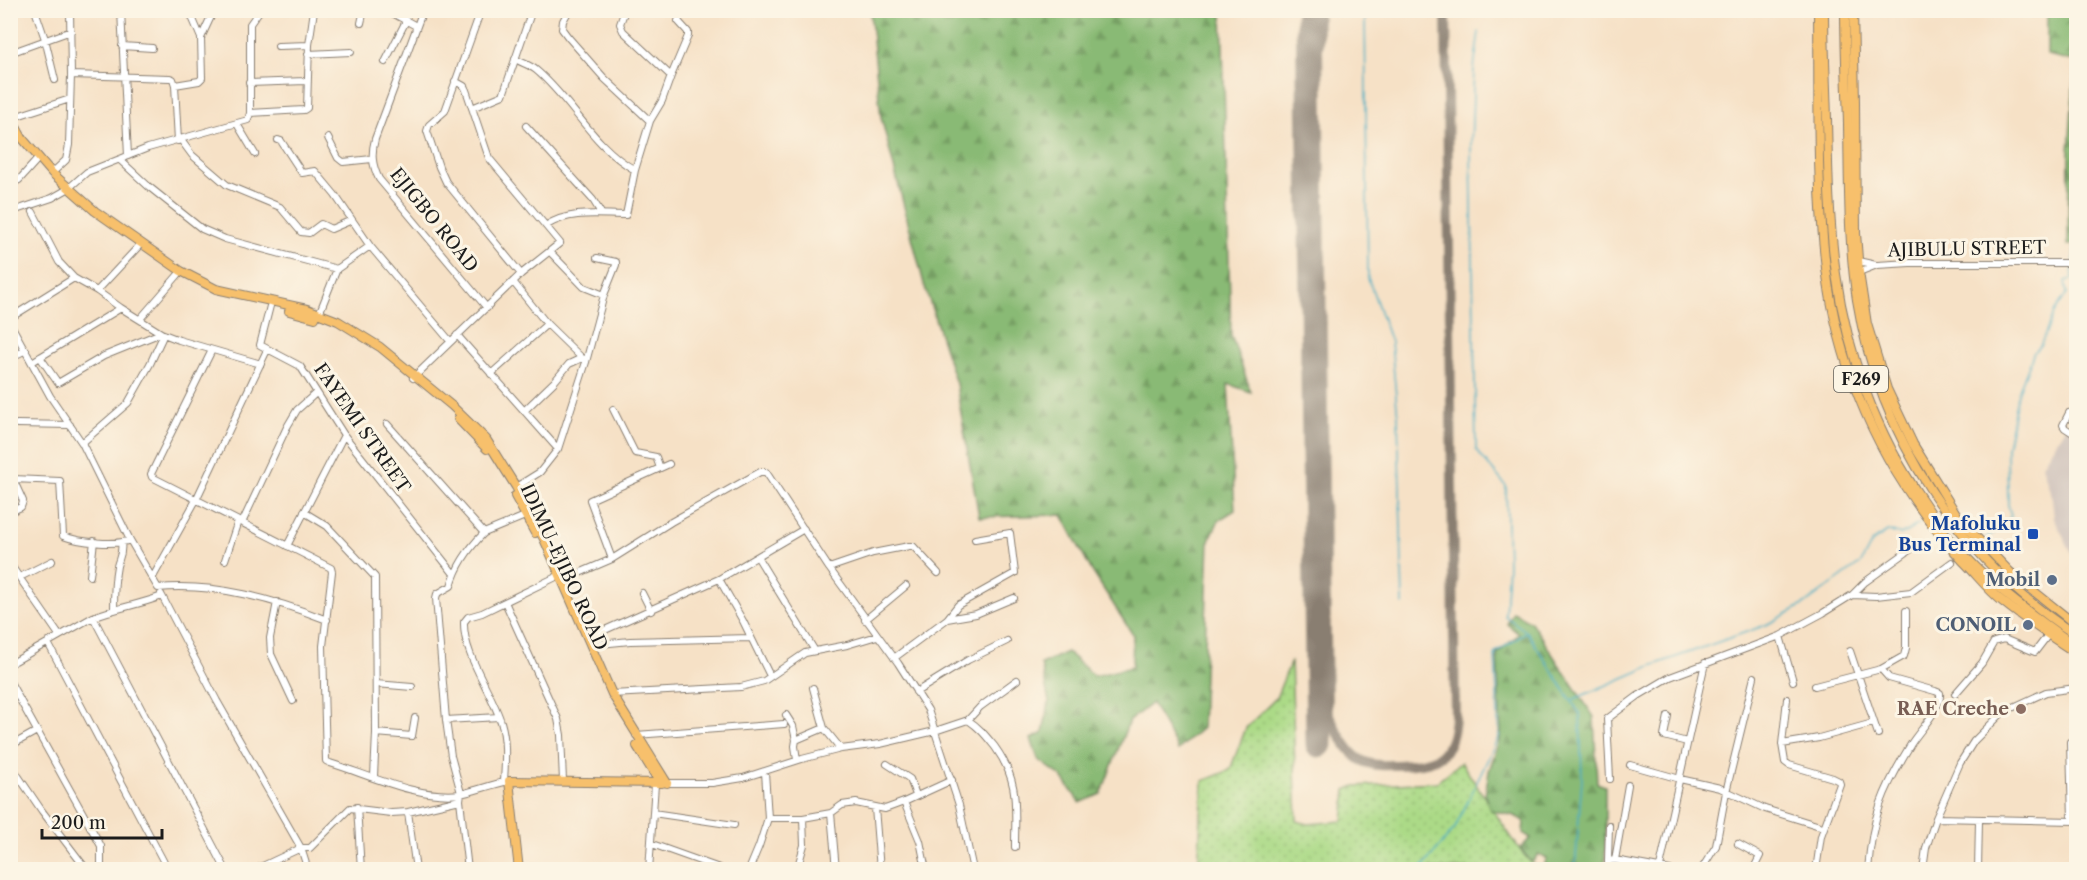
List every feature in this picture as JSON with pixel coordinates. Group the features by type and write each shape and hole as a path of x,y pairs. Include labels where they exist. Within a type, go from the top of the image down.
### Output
{"highway":[{"name":"F269","path":"1824,10 1822,75 1830,216 1836,276 1858,367 1883,433 1910,482 1948,537 1999,589 2031,615 2076,646"},
{"name":"F269","path":"1845,10 1849,210 1853,268 1867,350 1887,407 1922,475 1958,529 2008,583 2076,635"}],"main road":[{"path":"1818,10 1822,75 1822,222 1826,269 1837,328 1855,388 1890,465 1940,536 2001,600 2076,653"},
{"path":"1853,10 1858,261 1867,324 1887,389 1913,444 1960,520 1995,558 2039,597 2076,624"},
{"path":"1847,87 1853,69"},
{"name":"IDIMU-EJIBO ROAD","path":"11,117 22,138 92,214 178,275 214,294 304,314 336,325 414,377 483,443 512,489 560,578 593,658 615,703 660,783"},
{"name":"IDIMU-EJIBO ROAD","path":"11,130 36,161 68,189 95,211 181,271 201,283 234,295 299,308 338,321 380,347 486,439 516,487 589,641 593,658 615,703 636,735 660,783"},
{"path":"519,870 507,782 660,783"}],"street":[{"path":"35,10 45,39 54,80"},
{"path":"52,173 66,160 69,144 70,10"},
{"path":"120,10 128,156"},
{"path":"176,85 201,80 201,38 189,10"},
{"path":"201,38 214,10"},
{"path":"10,212 52,198 68,189 87,172 148,148 248,120 250,113 250,24 260,10"},
{"path":"250,113 306,109 308,54 314,10"},
{"path":"361,22 364,10"},
{"path":"387,10 416,26"},
{"name":"EJIGBO ROAD","path":"423,10 375,139 372,159 379,179 487,308"},
{"path":"481,10 445,111 427,128 446,182 521,274"},
{"path":"472,108 503,95 532,10"},
{"path":"569,10 563,21 562,29 612,86 650,122"},
{"path":"625,10 620,24 623,30 671,76"},
{"path":"547,225 561,217 601,213 627,214 635,170 650,122 662,101 688,36 688,32 678,21 682,10"},
{"path":"385,62 406,21"},
{"path":"10,53 70,31"},
{"path":"278,46 309,45"},
{"path":"123,46 152,48"},
{"path":"308,54 351,52"},
{"path":"515,59 538,71 618,160 635,170"},
{"path":"71,75 173,79 176,85 179,141 227,185 280,207 301,231 309,233 321,224 331,229 352,220"},
{"path":"249,83 306,81"},
{"path":"414,377 521,274 560,243 489,158 464,86 455,81"},
{"path":"11,117 70,99"},
{"path":"237,124 255,154"},
{"path":"526,126 593,200 601,213"},
{"path":"328,138 338,158 343,162 372,159"},
{"path":"278,140 281,141 302,173 315,171 370,246 450,341"},
{"path":"120,160 148,186 208,233 337,270"},
{"path":"10,184 19,180 36,161"},
{"path":"33,212 59,262 74,278 162,333 261,364"},
{"path":"319,314 337,270 370,246"},
{"path":"98,291 138,247"},
{"path":"550,252 584,287 604,295"},
{"path":"516,487 540,472 558,449 616,262 597,258"},
{"path":"1858,261 1877,265"},
{"name":"AJIBULU STREET","path":"1859,272 1877,265 1938,262 2076,264"},
{"path":"140,319 178,275"},
{"path":"74,278 10,321 50,396 82,442 130,540 153,577 217,701 301,848 308,870"},
{"path":"514,282 547,324 584,360"},
{"path":"153,577 196,500 261,364 267,350 260,343 270,306"},
{"path":"32,362 121,308"},
{"path":"491,374 547,324"},
{"path":"40,357 58,383 104,356 162,333"},
{"path":"82,442 128,403 150,364 162,333"},
{"path":"457,335 558,449"},
{"path":"10,358 26,350"},
{"path":"212,350 151,474 152,477 331,568 323,646 326,760 330,764 429,793 460,797"},
{"name":"FAYEMI STREET","path":"267,350 300,366 344,435 454,574"},
{"path":"524,411 569,364 584,360"},
{"path":"225,560 240,522 287,428 297,410 316,393"},
{"path":"614,409 635,453 656,458 660,468"},
{"path":"2068,413 2064,428 2076,435"},
{"path":"17,424 70,425"},
{"path":"387,424 484,533"},
{"path":"287,546 344,435"},
{"path":"612,559 590,500 669,464"},
{"path":"254,870 301,848 310,849 348,809 357,807 392,813 408,812 507,782 505,746 499,717 467,644 464,622 468,617 560,578 612,559 670,522 760,472 766,472 769,475 828,568 894,658 928,711 952,780 973,870"},
{"path":"10,512 22,505 12,479 59,480 62,483 63,536 121,543 130,540"},
{"path":"304,512 327,526 375,577 374,777"},
{"path":"468,870 460,797 446,720 436,598 437,594 451,586 454,574 470,547 484,533 525,516"},
{"path":"589,641 718,579 758,558 804,529"},
{"path":"894,658 946,619 958,605 1015,573 1010,533 975,539"},
{"path":"90,576 94,541"},
{"path":"114,610 114,586 121,556 121,543"},
{"path":"828,568 873,553 913,546 938,573"},
{"path":"1610,779 1607,719 1662,682 1705,663 1780,636 1823,613 1852,595 1865,582 1911,549"},
{"path":"758,558 815,651"},
{"path":"20,577 52,561"},
{"path":"1852,595 1876,596 1911,592 1952,562"},
{"path":"10,564 59,635"},
{"path":"718,579 752,638 770,676"},
{"path":"158,588 177,586 232,592 277,602 327,620"},
{"path":"866,620 906,586"},
{"path":"642,593 651,611"},
{"path":"10,654 13,662 93,617 162,596"},
{"path":"946,619 976,614 1014,598"},
{"path":"277,602 270,638 271,654 293,701"},
{"path":"505,602 558,719 563,781"},
{"path":"2076,607 2076,624"},
{"path":"1815,686 1881,669 1905,653 1906,611"},
{"path":"93,617 226,870"},
{"path":"1955,694 1982,663 1994,642 2004,639 2035,652 2048,635"},
{"path":"612,694 741,687 756,684 805,653 878,636"},
{"path":"1780,636 1793,681"},
{"path":"589,641 752,638"},
{"path":"916,692 968,660 1007,641"},
{"path":"48,643 168,870"},
{"path":"1850,651 1878,734"},
{"path":"1660,867 1705,663"},
{"path":"1868,870 1871,836 1880,800 1912,741 1933,713 1941,697 1940,693 1935,691 1889,678 1881,669"},
{"path":"1701,870 1716,846 1726,792 1754,677"},
{"path":"650,870 653,813 660,783 712,783 765,772 797,760 841,749 880,744 934,731 968,720 985,703 1017,680"},
{"path":"10,682 101,846 101,870"},
{"path":"376,684 412,687"},
{"path":"813,688 824,728 841,749"},
{"path":"1923,870 1926,848 1936,818 1966,753 1974,741 2003,712 2046,692 2076,688"},
{"path":"1787,699 1782,744 1783,757 1789,765 1839,781 1839,787 1823,827 1816,870"},
{"path":"786,715 793,726 797,760"},
{"path":"1668,716 1664,735 1686,748"},
{"path":"446,720 499,717"},
{"path":"376,733 412,736 415,718"},
{"path":"968,720 981,728 1005,761 1011,774 1015,799 1015,847"},
{"path":"1782,744 1819,738 1873,723"},
{"path":"636,735 784,724"},
{"path":"796,741 824,728"},
{"path":"10,746 37,731"},
{"path":"1936,818 2074,821 2070,742"},
{"path":"10,764 87,870"},
{"path":"887,764 910,779 916,795"},
{"path":"1633,766 1720,788 1765,809 1823,827"},
{"path":"749,870 768,818 765,772"},
{"path":"768,818 803,818 831,813 842,805 856,803 885,809 952,780"},
{"path":"1616,860 1628,785"},
{"path":"904,802 920,841 926,870"},
{"path":"357,807 361,870"},
{"path":"875,808 880,870"},
{"path":"408,812 416,870"},
{"path":"653,813 734,825"},
{"path":"831,813 836,870"},
{"path":"797,870 804,845 803,818"},
{"path":"1978,870 1979,820"},
{"path":"1608,870 1609,825"},
{"path":"652,844 725,870"},
{"path":"1738,844 1760,856 1753,870"},
{"path":"1608,861 1616,860 1670,870"},
{"path":"10,861 17,870"}],"shaded area":[{"path":"2067,425 2076,431 2075,559 2054,518 2052,498 2042,465"}],"green space":[{"path":"870,11 1222,11 1231,335 1251,392 1228,384 1235,510 1219,520 1209,541 1202,728 1178,750 1152,703 1129,721 1101,794 1080,803 1062,777 1038,759 1031,739 1043,733 1049,702 1041,664 1067,652 1094,676 1132,667 1133,635 1092,571 1062,515 979,517 956,384 924,284 881,117"},
{"path":"2047,11 2076,11 2076,245 2068,245 2069,152 2075,61 2047,55"},
{"path":"1513,612 1531,622 1594,717 1597,783 1605,786 1605,869 1550,869 1544,865 1547,858 1538,854 1532,863 1520,848 1531,838 1523,833 1524,821 1515,816 1490,810 1485,795 1489,771 1501,735 1497,654 1519,634 1507,624"},
{"path":"1291,661 1297,821 1308,824 1343,821 1346,790 1355,786 1437,782 1461,762 1520,850 1533,865 1550,869 1198,870 1203,781 1230,770 1246,728 1276,698"}],"waterway":[{"path":"1365,10 1368,278 1391,342 1398,418 1403,604"},
{"path":"1479,32 1474,68 1471,147 1476,450 1506,486 1508,565 1505,616 1527,632 1580,714 1582,778 1575,870"},
{"path":"2074,260 2076,226"},
{"path":"1986,538 2005,526 2011,515 2008,505 2007,448 2018,393 2034,352 2041,344 2054,313 2067,293 2065,281 2072,279 2073,265"},
{"path":"1572,700 1651,666 1766,625 1805,604 1861,563 1872,542 1889,531 1901,535 1919,524"},
{"path":"1420,870 1455,828 1499,736 1495,653 1527,632"}],"taxiway":[{"path":"1317,687 1340,736 1352,753 1367,763 1377,765 1423,763 1440,756 1451,741 1455,716 1446,10"}],"runway":[{"path":"1309,10 1319,744"}],"place":[{"name":"Mafoluku Bus Terminal","path":"2033,534"},
{"name":"Mobil","path":"2052,580"},
{"name":"CONOIL","path":"2028,625"},
{"name":"RAE Creche","path":"2021,709"}]}
